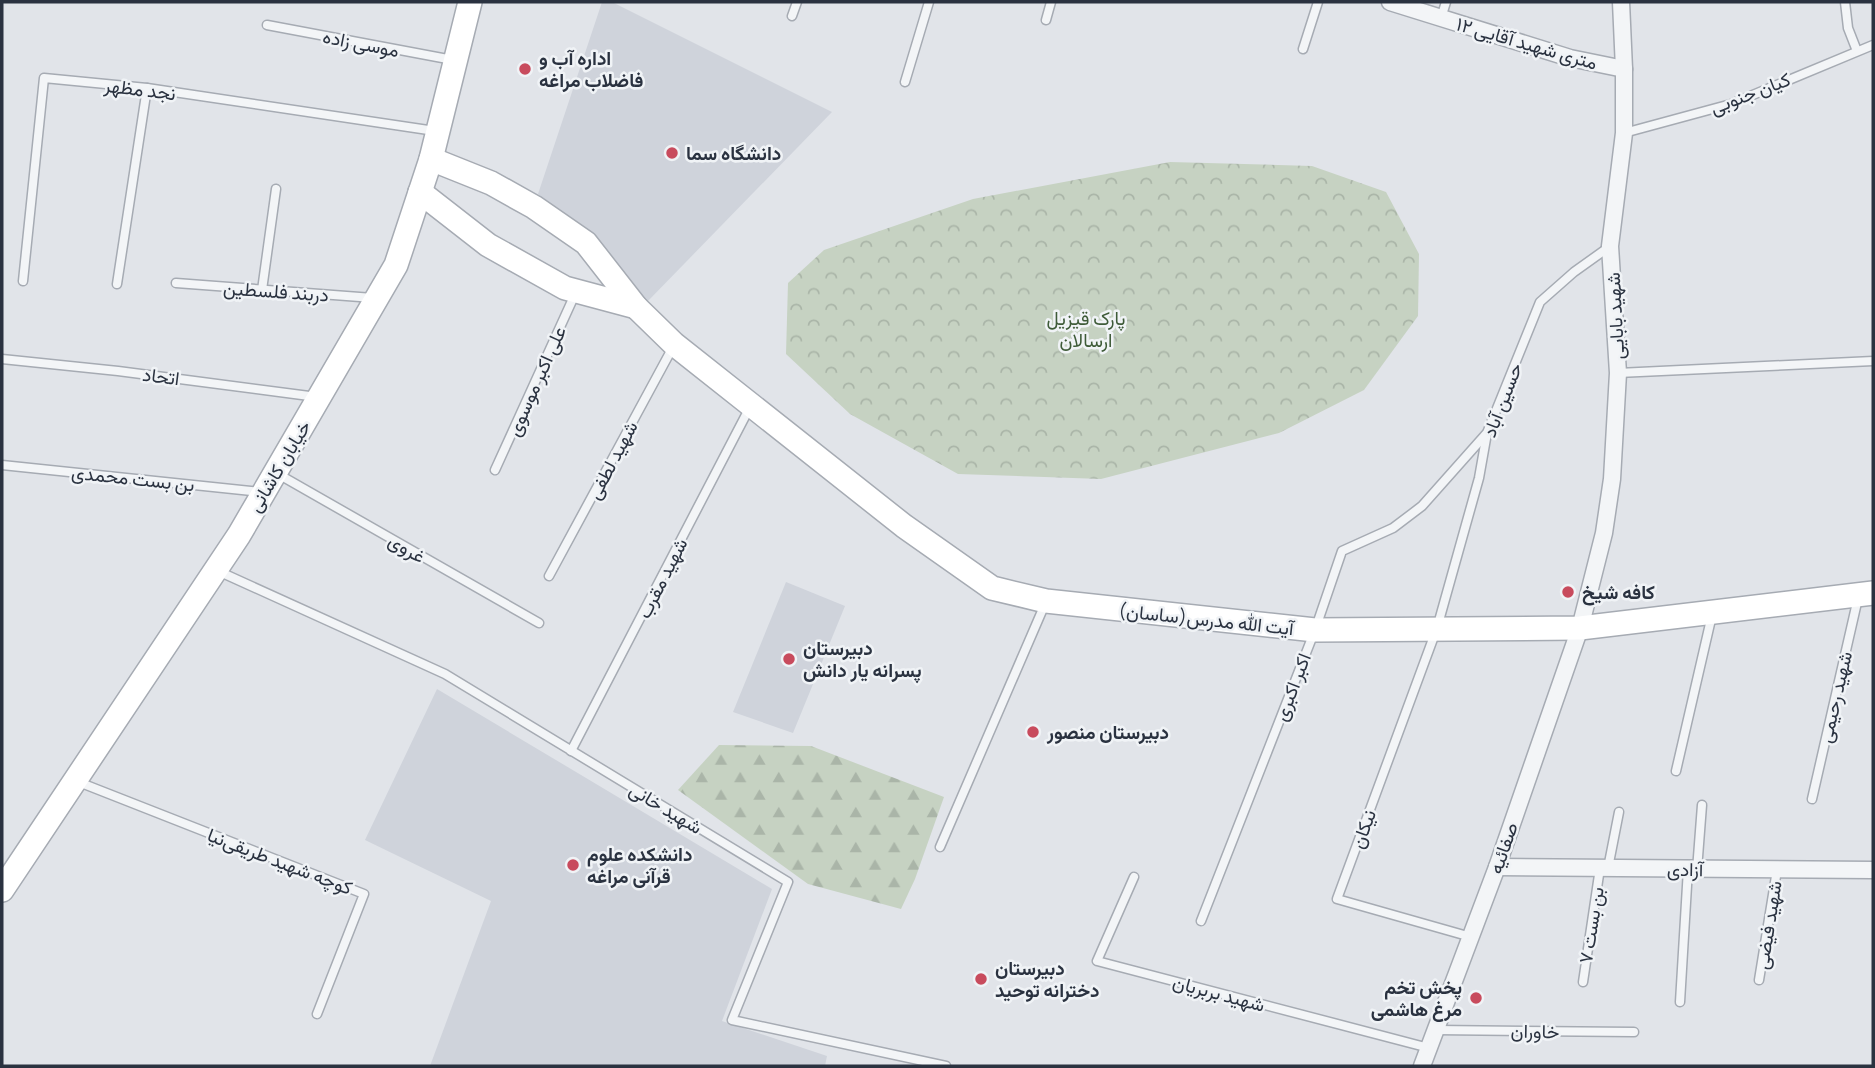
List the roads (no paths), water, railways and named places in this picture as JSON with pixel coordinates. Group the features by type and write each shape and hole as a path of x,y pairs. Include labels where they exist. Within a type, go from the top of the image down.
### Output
{"street":[{"name":"خیابان کاشانی","path":"2,890 216,569 396,265 431,159 470,2"},
{"name":"۱۲ متری شهید آقایی","path":"1390,2 1444,10 1570,58 1624,69"},
{"name":"شهید بابایی","path":"1580,628 1604,533 1610,493 1618,373 1610,246 1624,134 1620,2"},
{"name":"آیت الله مدرس(ساسان)","path":"431,159 491,183 534,207 586,243 636,307 674,344 904,526 992,588 1046,601 1315,630 1580,628 1866,594"},
{"path":"420,192 488,245 576,292 636,307"},
{"name":"صفائیه","path":"1422,1066 1497,867 1580,628"},
{"name":"آزادی","path":"1497,867 1873,870"}],"lane":[{"path":"792,16 797,2"},
{"path":"905,82 929,2"},
{"path":"1046,20 1051,2"},
{"path":"1303,49 1318,2"},
{"path":"1845,2 1848,28 1857,51"},
{"name":"موسی زاده","path":"267,25 456,61"},
{"name":"کیان جنوبی","path":"1624,134 1731,104 1873,45"},
{"name":"نجد مظهر","path":"23,281 44,78 147,88 438,132"},
{"path":"117,284 147,88"},
{"path":"262,290 276,189"},
{"name":"حسین آباد","path":"1437,628 1479,478 1487,433 1540,302 1574,272 1610,246"},
{"name":"دربند فلسطین","path":"176,284 376,299"},
{"name":"علی اکبر موسوی","path":"495,470 576,292"},
{"name":"شهید لطفی","path":"549,576 674,344"},
{"name":"اتحاد","path":"2,359 320,397"},
{"path":"1618,373 1873,361"},
{"name":"شهید مقرب","path":"571,751 752,404"},
{"name":"اکبر اکبری","path":"1201,921 1315,630 1342,551 1393,527 1422,506 1487,433"},
{"name":"بن بست محمدی","path":"2,465 263,492"},
{"name":"غروی","path":"275,472 539,623"},
{"name":"شهید خانی","path":"216,569 445,674 788,883 732,1020 946,1066"},
{"name":"شهید رحیمی","path":"1812,799 1866,594"},
{"path":"940,847 1046,601"},
{"path":"1676,771 1713,612"},
{"name":"نیکان","path":"1437,628 1338,899 1471,937"},
{"name":"کوچه شهید طریقی‌نیا","path":"76,781 363,894 317,1014"},
{"path":"1680,1002 1702,805"},
{"name":"بن بست ۷","path":"1583,982 1604,868 1619,812"},
{"name":"شهید فیضی","path":"1759,980 1777,870"},
{"name":"شهید بربریان","path":"1134,877 1097,961 1429,1048"},
{"name":"خاوران","path":"1436,1030 1634,1032"}],"place":[{"name":"اداره آب و فاضلاب مراغه","path":"525,69"},
{"name":"دانشگاه سما","path":"672,153"},
{"name":"کافه شیخ","path":"1568,592"},
{"name":"دبیرستان پسرانه یار دانش","path":"789,659"},
{"name":"دبیرستان منصور","path":"1033,732"},
{"name":"دانشکده علوم قرآنی مراغه","path":"573,865"},
{"name":"دبیرستان دخترانه توحید","path":"981,979"},
{"name":"پخش تخم مرغ هاشمی","path":"1476,998"}],"park label":[{"name":"پارک قیزیل ارسالان","path":"1086,329"}]}
